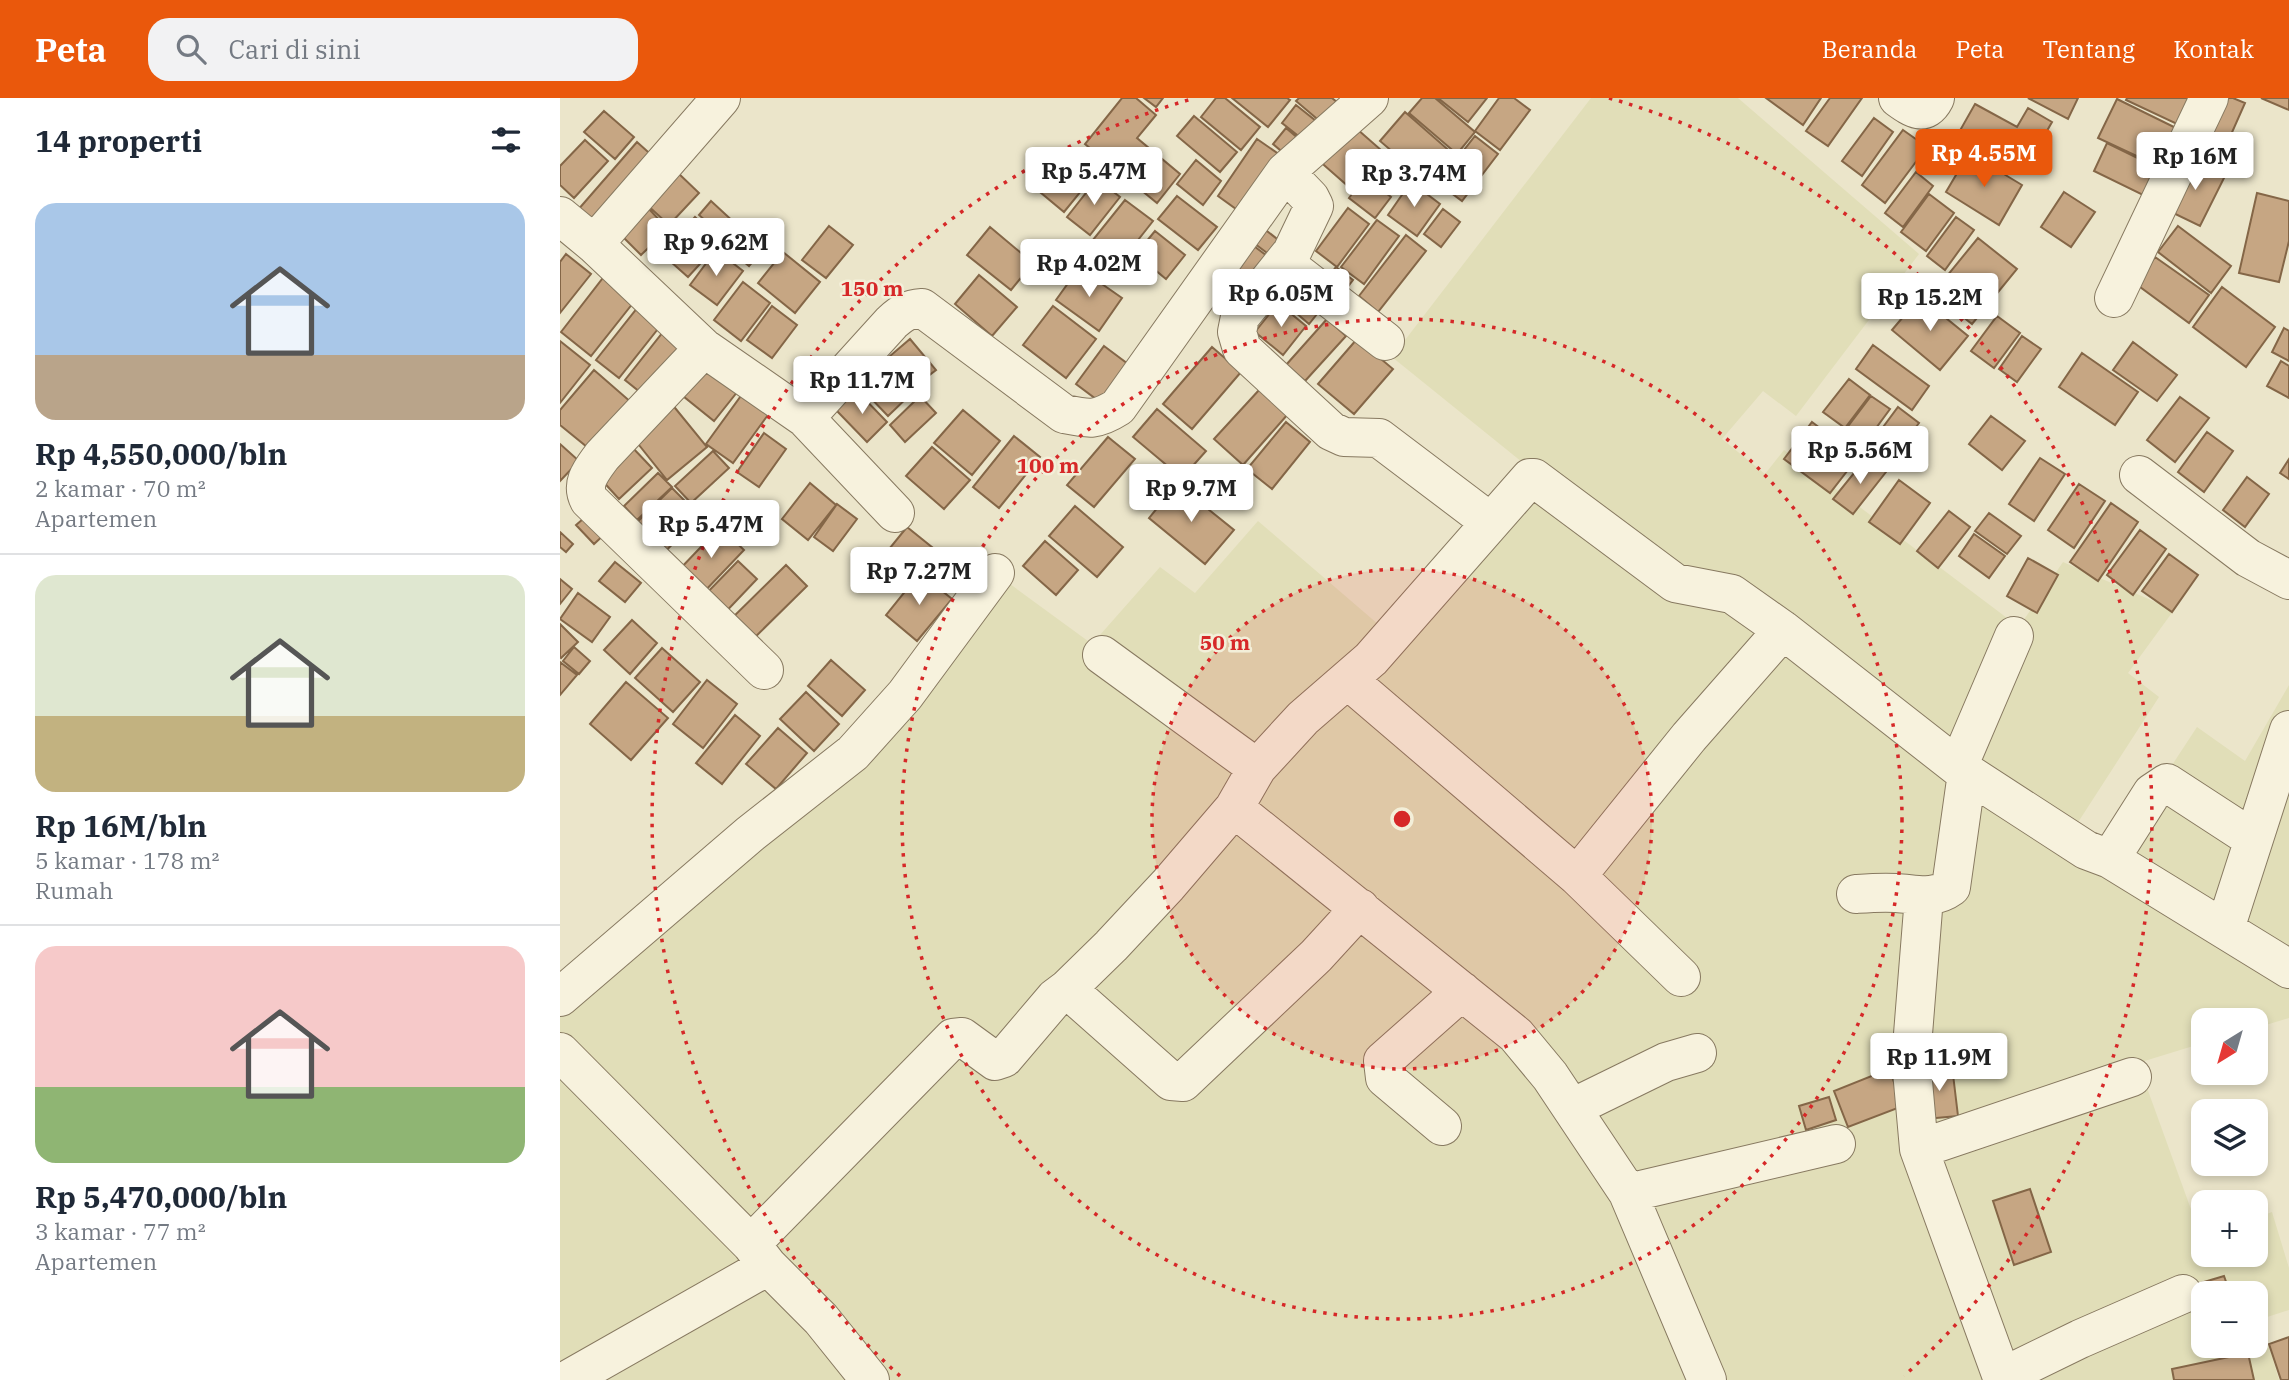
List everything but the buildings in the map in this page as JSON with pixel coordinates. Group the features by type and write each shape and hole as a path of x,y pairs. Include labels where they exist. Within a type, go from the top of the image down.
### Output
{"street":[{"path":"594,244 721,98"},
{"path":"805,418 892,322 903,312 922,308 1064,414 1089,419 1102,417 1118,407 1285,172 1369,98"},
{"path":"1898,98 1921,111 1930,107 1935,98"},
{"path":"2114,298 2209,98"},
{"path":"1285,172 1310,198 1314,206 1284,263 1240,317 1237,332 1242,349 1331,431 1344,437 1379,438 1490,522"},
{"path":"560,216 594,244 704,348 805,418 895,513"},
{"path":"1284,263 1385,341"},
{"path":"704,348 591,470 585,492 589,500 764,670"},
{"path":"2140,475 2248,558 2289,580"},
{"path":"567,1380 760,1255 953,1038 959,1035 990,1059 1000,1060 1055,998 1067,989 1168,885 1234,808 1257,768 1303,718 1371,659 1527,480 1534,478 1675,583 1732,594 1783,630 1963,770 2086,850 2110,859 2289,969"},
{"path":"560,997 750,834 853,753 905,695 995,573"},
{"path":"1577,876 1689,737 1783,630"},
{"path":"1856,894 1898,893 1924,897 1951,887 1963,770 2014,636"},
{"path":"1102,655 1257,768"},
{"path":"1348,680 1577,876 1681,977"},
{"path":"2225,929 2289,730"},
{"path":"2110,859 2152,793 2167,783 2253,839"},
{"path":"1234,808 1516,1035 1550,1076 1628,1193 1707,1380"},
{"path":"1924,897 1911,1059 1919,1149 2003,1378 2080,1339 2183,1294"},
{"path":"1067,989 1171,1081 1183,1082 1316,956 1360,908"},
{"path":"1442,1126 1385,1078 1383,1061 1462,991"},
{"path":"560,1052 821,1319 870,1380"},
{"path":"1572,1108 1666,1062 1698,1053"},
{"path":"1919,1149 2132,1077"},
{"path":"1628,1193 1836,1144"}],"shaded area":[{"path":"1591,98 1738,98 1919,254 1796,416 1763,391 1722,439 1765,474 1784,450 2019,627 2063,562 2174,610 2128,673 2159,697 2075,827 2113,855 2197,727 2245,761 2289,685 2289,1018 2268,1024 2268,1008 2191,1008 2191,1047 2138,1063 2191,1209 2191,1267 2268,1267 2268,1214 2272,1212 2289,1268 2289,1310 2268,1317 2268,1281 2191,1281 2191,1358 2268,1358 2268,1343 2279,1380 560,1380 560,999 1010,584 1092,644 1160,567 1195,593 1258,521 1393,637 1532,470 1392,357"}]}
